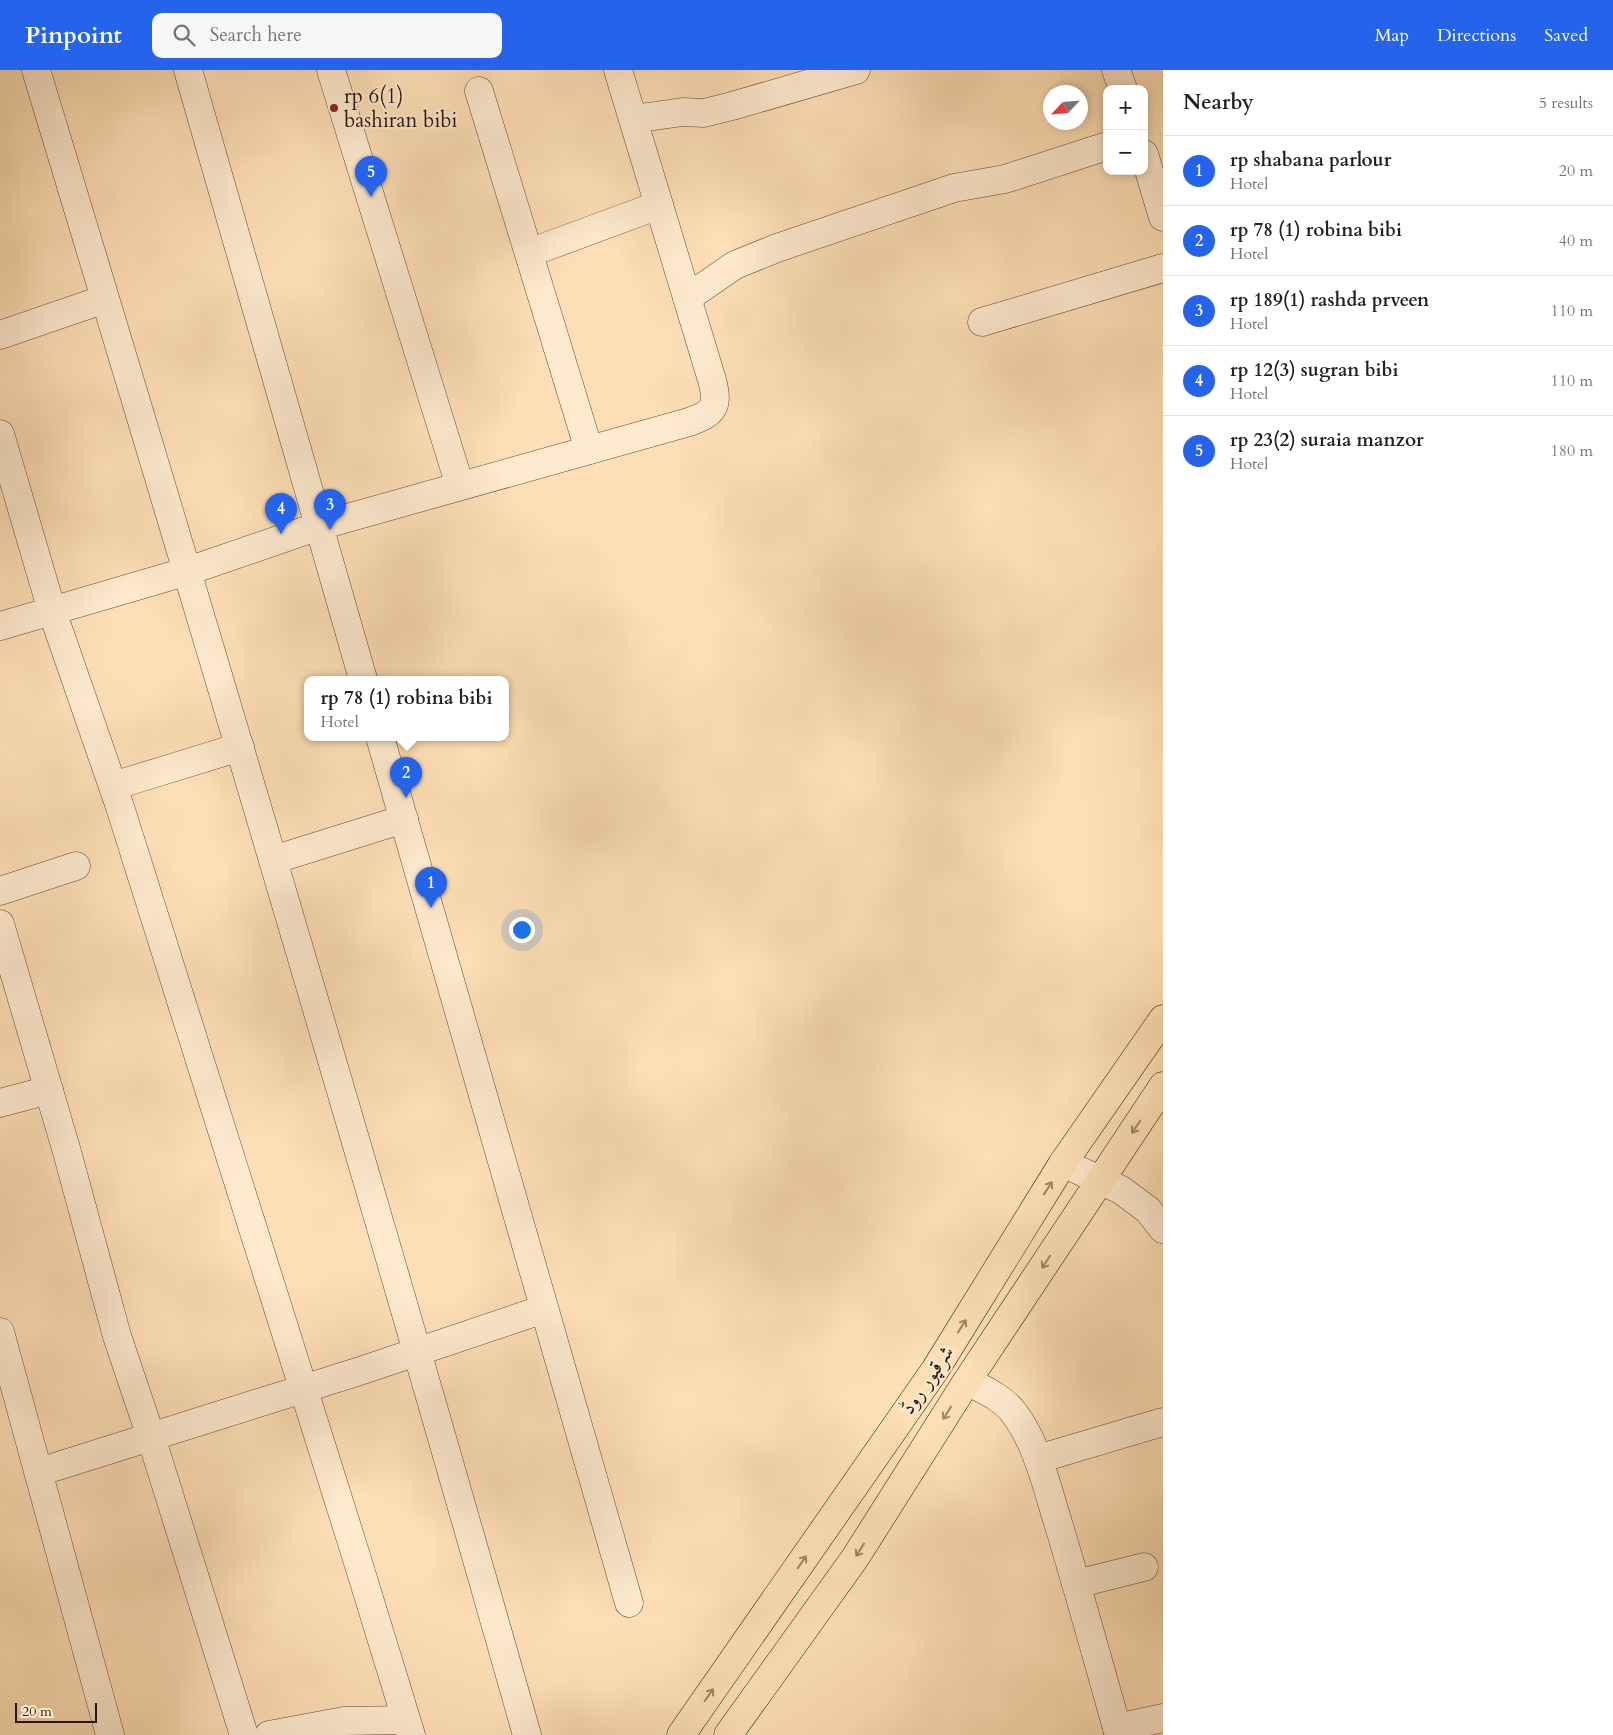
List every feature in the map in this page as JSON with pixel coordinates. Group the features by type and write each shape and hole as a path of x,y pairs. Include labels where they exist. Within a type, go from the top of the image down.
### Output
{"main road":[{"name":"شرقپور روڈ","path":"681,1735 935,1370 1063,1163 1163,1019"},
{"name":"شرقپور روڈ","path":"728,1735 855,1558 968,1381 1163,1086"}],"street":[{"path":"36,70 240,747 418,1352 527,1735"},
{"path":"188,70 363,676"},
{"path":"331,70 460,486"},
{"path":"0,626 188,571 320,526 689,422 708,414 714,408 715,393 618,70"},
{"path":"632,118 683,112 704,113 856,70"},
{"path":"1116,70 1122,85"},
{"path":"479,91 589,450"},
{"path":"687,298 735,265 777,248 954,188 1005,179 1103,147"},
{"path":"1148,167 1163,217"},
{"path":"529,253 659,205"},
{"path":"982,322 1163,268"},
{"path":"0,335 106,299"},
{"path":"0,434 52,611 113,786 409,1728 344,1721 269,1735"},
{"path":"381,741 629,1603"},
{"path":"113,786 240,747"},
{"path":"273,860 404,819"},
{"path":"0,890 76,866"},
{"path":"0,924 49,1090 117,1336 151,1437 244,1735"},
{"path":"0,1103 49,1090"},
{"path":"1063,1163 1121,1190 1148,1210 1163,1229"},
{"path":"38,1472 304,1389 544,1309"},
{"path":"0,1332 110,1735"},
{"path":"968,1381 991,1393 1014,1413 1038,1459 1118,1732 1163,1718"},
{"path":"1038,1459 1163,1422"},
{"path":"1076,1584 1144,1567"}],"place":[{"name":"rp 6(1) bashiran bibi","path":"334,108"},
{"name":"rp 23(2) suraia manzor","path":"371,197"},
{"name":"rp 189(1) rashda prveen","path":"330,530"},
{"name":"rp 12(3) sugran bibi","path":"281,534"},
{"name":"rp 78 (1) robina bibi","path":"406,798"},
{"name":"rp shabana parlour","path":"431,908"}]}
